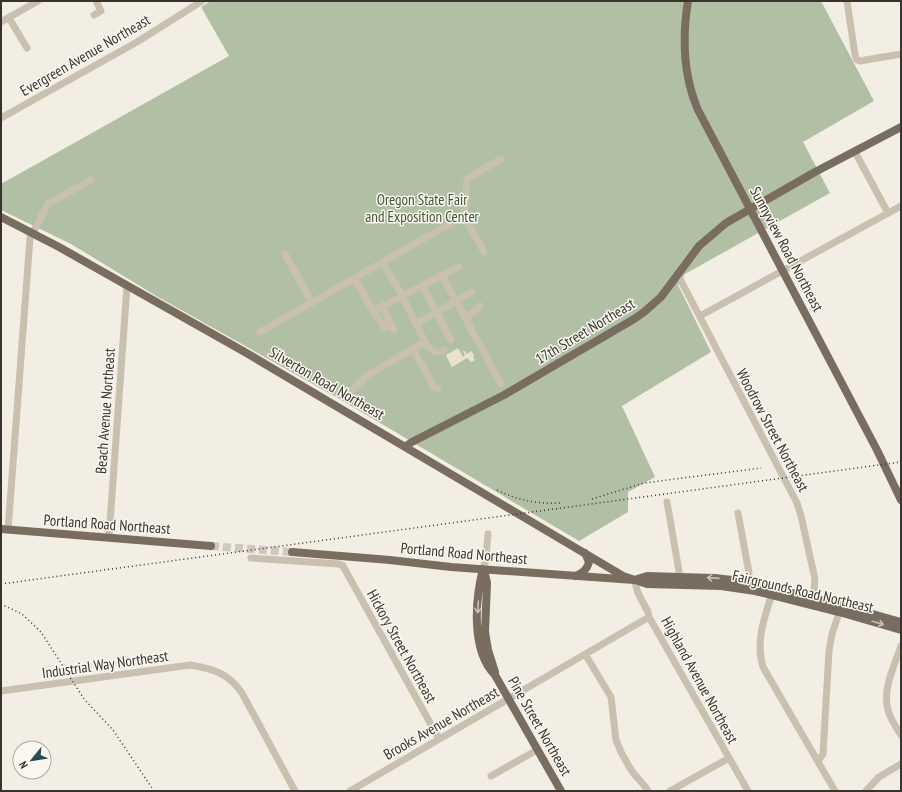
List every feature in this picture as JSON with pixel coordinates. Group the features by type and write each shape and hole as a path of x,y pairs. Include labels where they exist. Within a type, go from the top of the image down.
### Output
{"main road":[{"name":"Sunnyview Road Northeast","path":"688,1 684,33 684,52 692,95 709,134 877,450 901,500"},
{"name":"17th Street Northeast","path":"406,446 504,395 634,319 661,296 678,275 688,259 707,238 726,223 901,127"},
{"name":"Silverton Road Northeast","path":"1,217 33,233 243,351 406,446 618,573 634,580"},
{"name":"Portland Road Northeast","path":"4,530 211,546"},
{"name":"Portland Road Northeast","path":"292,552 390,560 451,567 634,580"},
{"path":"575,576 584,571 588,565 588,558 584,553"},
{"name":"Pine Street Northeast","path":"483,569 480,587 478,634 484,659 490,670 495,675 561,791"},
{"name":"Fairgrounds Road Northeast","path":"634,580 647,576 715,578 840,609 901,622"},
{"name":"Fairgrounds Road Northeast","path":"634,580 647,584 748,586"},
{"name":"Fairgrounds Road Northeast","path":"840,609 901,630"}],"street":[{"path":"1,22 38,1"},
{"path":"94,15 101,11 96,1"},
{"name":"Evergreen Avenue Northeast","path":"1,118 127,48 202,1"},
{"path":"847,1 857,60 860,61 901,54"},
{"path":"9,18 27,48"},
{"path":"855,152 888,213"},
{"path":"484,252 464,216 467,179 501,159"},
{"path":"4,530 30,240 48,204 91,180"},
{"path":"700,316 901,206"},
{"path":"260,332 464,216"},
{"path":"285,254 312,303"},
{"path":"383,262 425,342 430,349 435,352 444,350"},
{"path":"373,311 459,267"},
{"path":"442,275 501,384"},
{"name":"Woodrow Street Northeast","path":"678,275 797,503 814,573 815,584 811,602"},
{"path":"355,279 373,311 385,328"},
{"path":"422,285 451,340"},
{"name":"Beach Avenue Northeast","path":"109,537 127,286"},
{"path":"416,324 472,292"},
{"path":"382,306 394,330"},
{"path":"466,319 480,306"},
{"path":"349,394 368,375 425,342"},
{"path":"413,349 434,387 438,390"},
{"path":"667,502 680,577"},
{"path":"738,513 749,573 748,586"},
{"name":"Pine Street Northeast","path":"483,569 486,558 488,534"},
{"name":"Hickory Street Northeast","path":"251,558 339,564 343,566 439,740"},
{"name":"Highland Avenue Northeast","path":"634,580 649,617 729,758 745,790"},
{"path":"773,592 760,638 760,658 763,667 835,791"},
{"path":"818,761 823,754 829,651 832,634 840,609"},
{"name":"Brooks Avenue Northeast","path":"350,791 649,617"},
{"path":"901,646 888,686 886,700 890,717 901,735"},
{"path":"585,654 611,697 618,746 633,772 648,791"},
{"name":"Industrial Way Northeast","path":"1,691 190,665 213,669 228,677 238,686 295,791"},
{"path":"491,776 538,750"},
{"path":"670,791 729,758"},
{"path":"866,791 879,777 901,764"}],"green space":[{"name":"Oregon State Fair and Exposition Center","path":"211,1 821,1 874,101 803,142 830,193 685,274 678,285 711,352 622,406 655,477 628,492 628,512 579,541 343,401 158,297 71,244 1,210 1,184 229,56 201,7"}],"shaded area":[{"path":"458,348 463,357 465,355 464,350 467,354 471,351 475,360 471,362 467,358 452,367 446,355"}],"tunnel":[{"path":"211,546 292,552"}],"railway":[{"path":"1,584 901,462"},
{"path":"592,499 644,483 761,468"},
{"path":"497,490 513,497 529,501 562,503"},
{"path":"1,604 22,614 41,632 84,699 113,730 154,791"}]}
